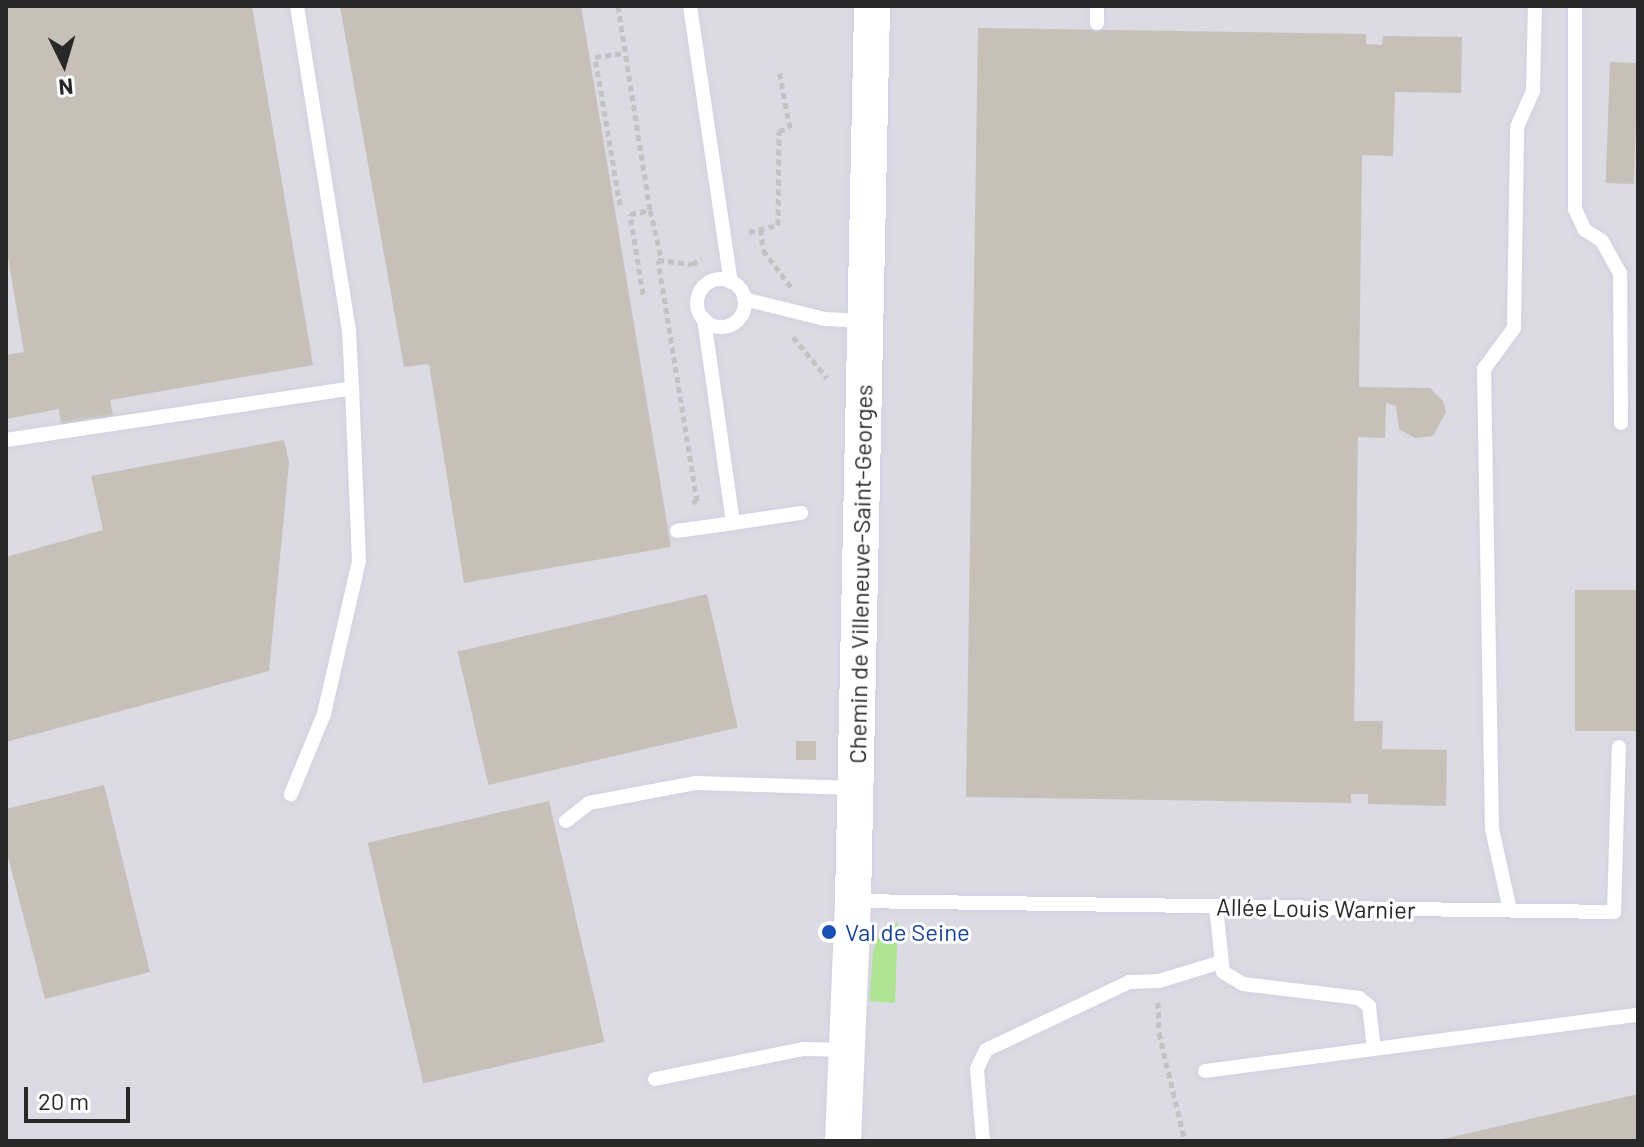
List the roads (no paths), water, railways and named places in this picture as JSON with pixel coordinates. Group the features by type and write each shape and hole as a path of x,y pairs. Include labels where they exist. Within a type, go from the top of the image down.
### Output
{"street":[{"name":"Chemin de Villeneuve-Saint-Georges","path":"843,1141 856,788 872,6"}],"lane":[{"path":"291,794 324,714 359,561 349,331 297,6"},
{"path":"690,6 731,282 744,299 825,319 864,321"},
{"path":"1097,6 1097,23"},
{"path":"1510,910 1492,829 1484,369 1514,328 1517,127 1533,91 1535,6"},
{"path":"1575,6 1575,209 1585,230 1602,241 1620,273 1621,423"},
{"path":"731,282 716,280 702,289 698,304 704,319 733,523"},
{"path":"704,319 718,327 732,324 743,314 744,299"},
{"path":"6,440 352,388"},
{"path":"677,531 801,513"},
{"name":"Allée Louis Warnier","path":"853,901 1614,912 1619,747"},
{"path":"566,821 589,803 696,783 856,788"},
{"path":"1216,907 1218,963 1243,984 1359,998 1369,1006 1374,1049"},
{"path":"983,1141 977,1069 986,1050 1129,982 1159,981 1218,963"},
{"path":"1205,1071 1638,1015"},
{"path":"655,1079 804,1049 848,1050"}],"place":[{"name":"Val de Seine","path":"829,932"}]}
